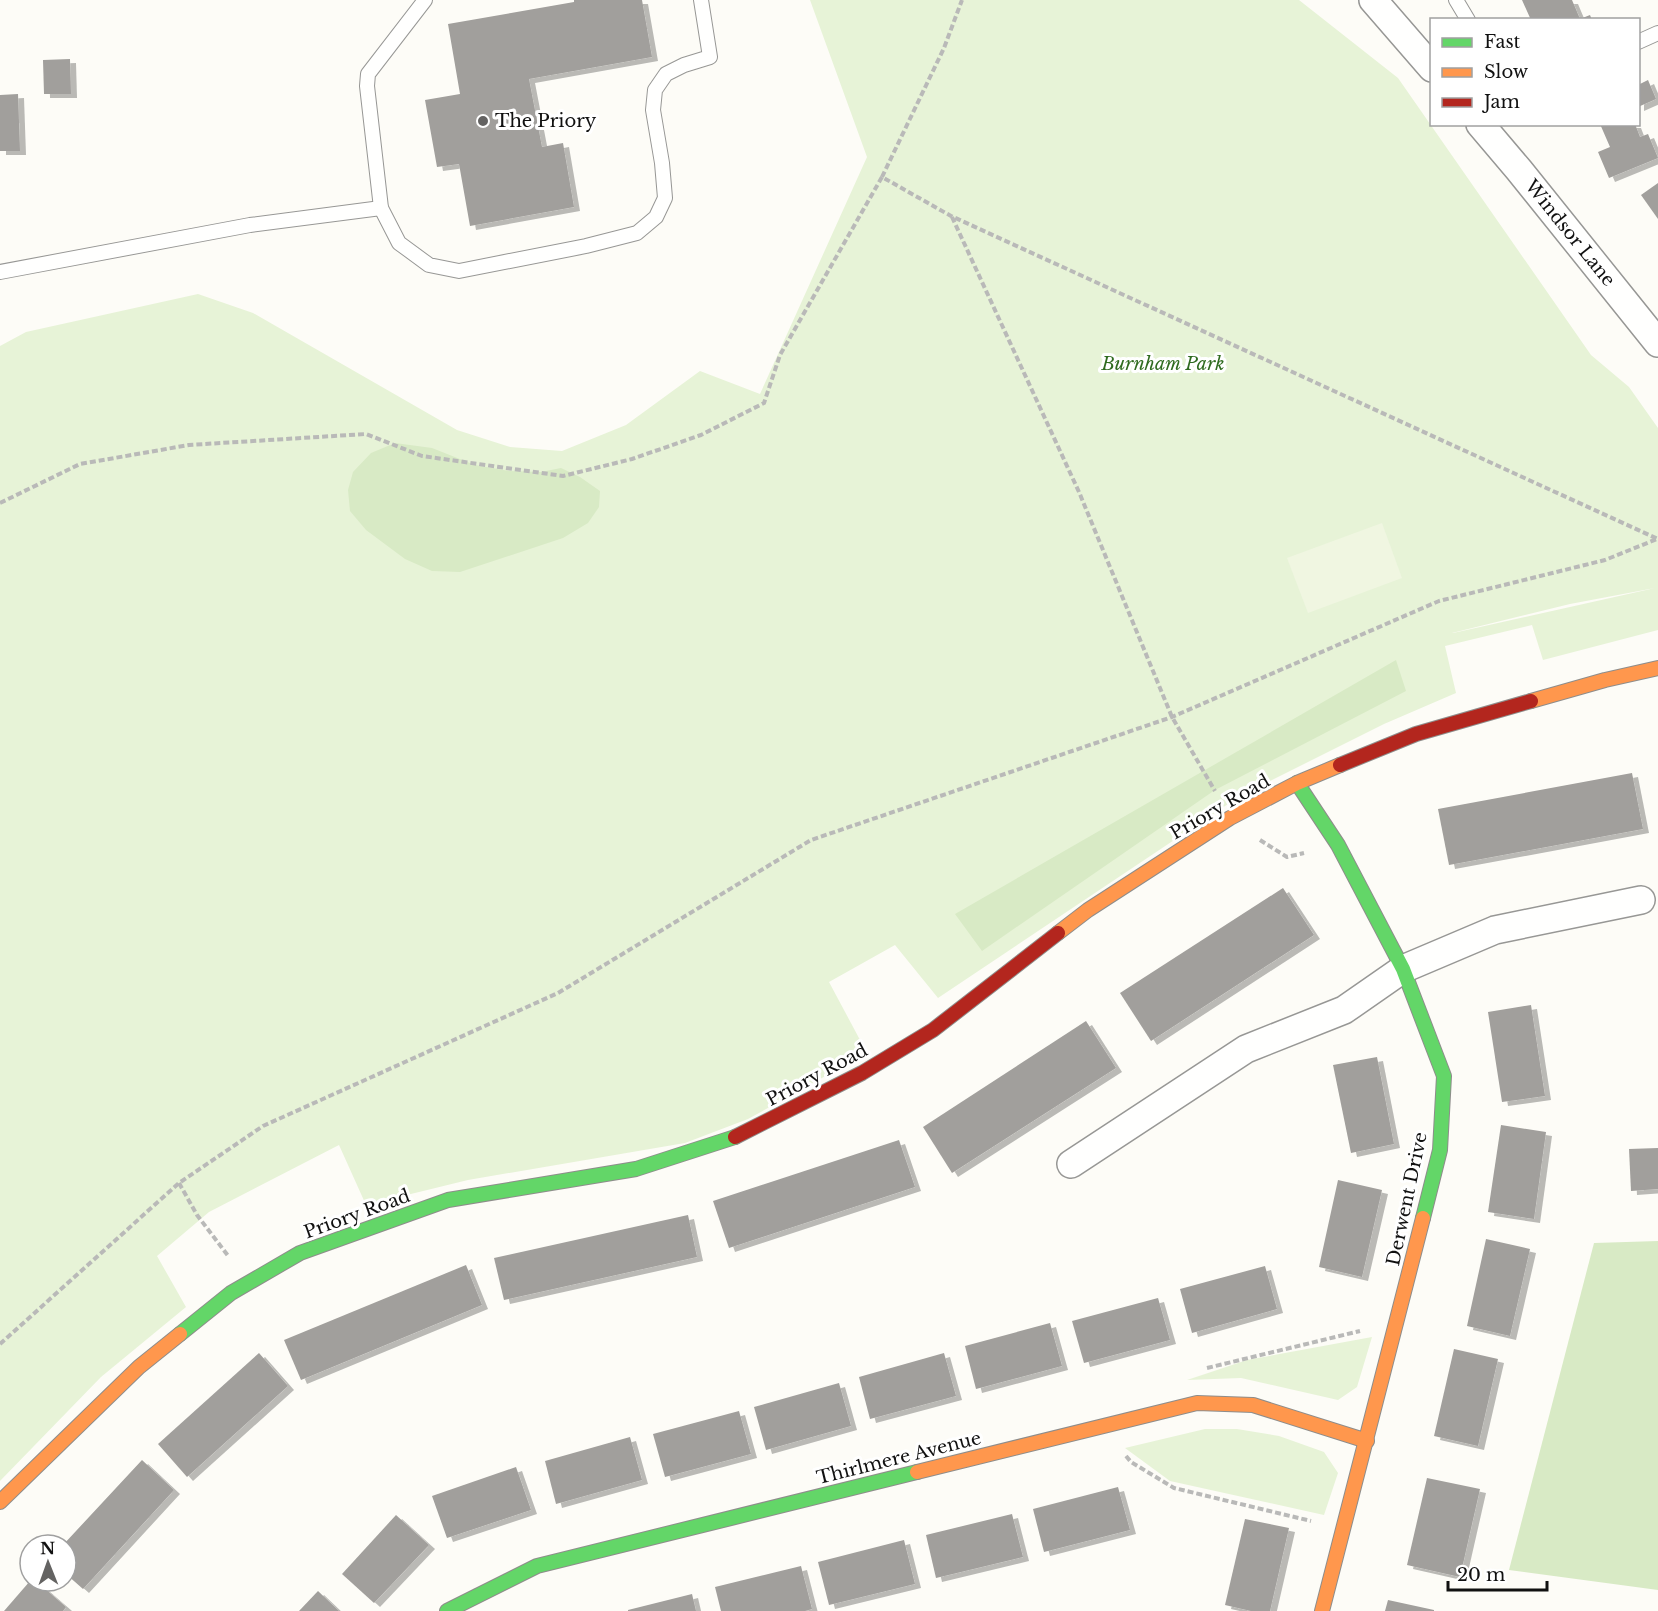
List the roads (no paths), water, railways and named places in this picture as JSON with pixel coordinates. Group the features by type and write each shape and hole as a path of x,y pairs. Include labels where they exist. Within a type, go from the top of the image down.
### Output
{"street":[{"path":"1373,0 1427,55"},
{"name":"Windsor Lane","path":"1482,126 1658,343"},
{"name":"Priory Road","path":"0,1502 139,1367 231,1293 300,1253 448,1200 636,1168 736,1137 862,1073 933,1030 1088,910 1230,818 1297,783 1416,734 1605,680 1658,668"},
{"name":"Derwent Drive","path":"1297,783 1338,845 1403,969 1444,1076 1440,1150 1322,1611"},
{"path":"1071,1164 1246,1049 1344,1010 1403,969 1495,930 1641,900"},
{"name":"Thirlmere Avenue","path":"447,1611 537,1566 1197,1403 1253,1405 1367,1441"}],"lane":[{"path":"425,0 368,74 366,86 381,208 399,243 429,264 459,271 586,246 638,233 656,217 665,198 653,110 655,90 666,74 684,65 710,57 701,0"},
{"path":"1456,0 1467,18"},
{"path":"1640,41 1658,33"},
{"path":"0,272 250,225 381,208"}],"place":[{"name":"The Priory","path":"483,121"}],"park label":[{"name":"Burnham Park","path":"1163,364"}]}
